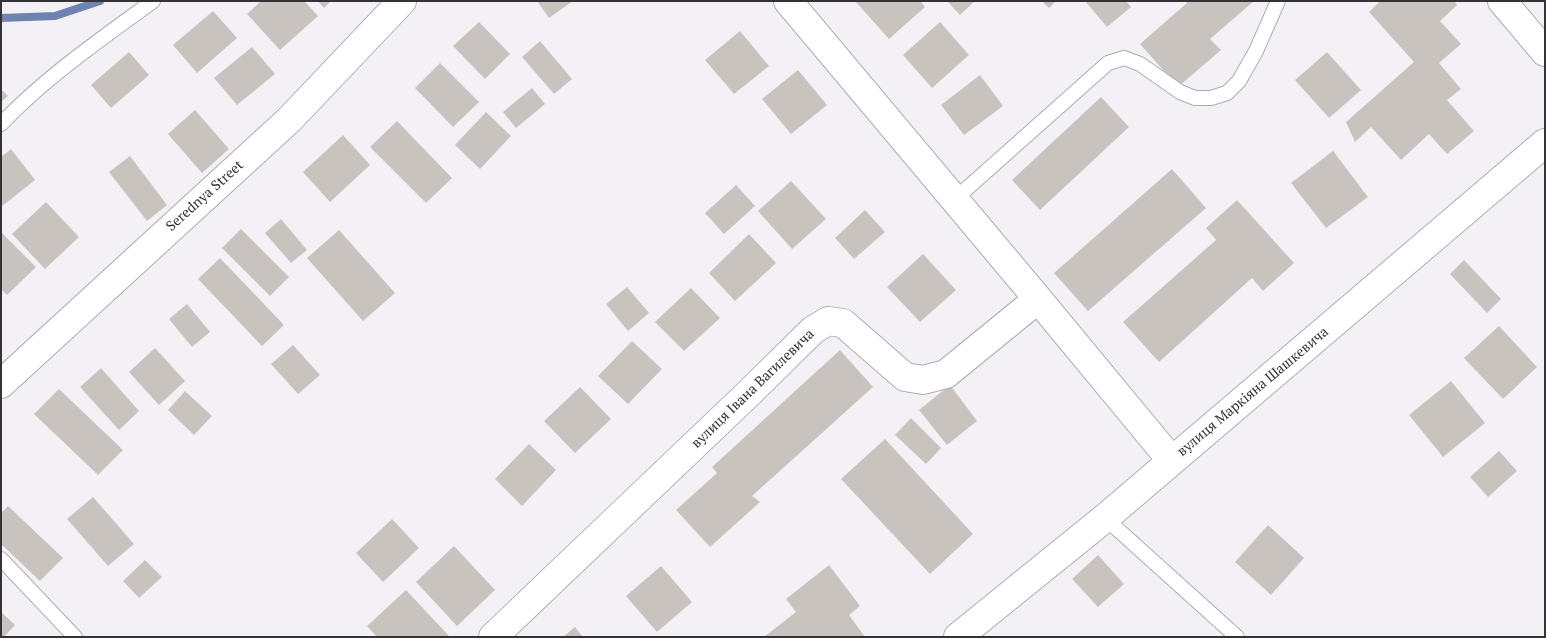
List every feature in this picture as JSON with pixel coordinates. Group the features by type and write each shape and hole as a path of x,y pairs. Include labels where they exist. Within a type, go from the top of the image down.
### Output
{"street":[{"name":"Serednya Street","path":"1,384 289,120 402,1"},
{"path":"788,1 1038,298 1172,461"},
{"path":"1502,1 1545,52"},
{"name":"вулиця Маркіяна Шашкевича","path":"958,637 1105,518 1545,143"},
{"name":"вулиця Івана Вагилевича","path":"493,637 813,330 828,321 843,323 905,377 923,380 946,374 1038,298"}],"lane":[{"path":"1,124 61,68 153,1"},
{"path":"955,199 1108,63 1124,58 1140,64 1180,92 1195,98 1211,98 1227,93 1239,81 1252,58 1278,1"},
{"path":"1105,518 1237,637"},
{"path":"1,559 75,637"}],"building":[{"path":"261,1 304,1 318,16 280,50 247,14"},
{"path":"318,1 331,1 324,8"},
{"path":"537,1 573,1 549,18"},
{"path":"855,1 920,1 925,7 889,39"},
{"path":"947,1 975,1 960,15"},
{"path":"1042,1 1056,1 1049,8"},
{"path":"1085,1 1126,1 1131,7 1107,27"},
{"path":"1186,1 1254,1 1210,39 1221,50 1178,87 1140,44 1187,3"},
{"path":"1380,1 1454,1 1457,5 1440,21 1461,44 1439,63 1461,89 1447,100 1474,131 1447,154 1429,134 1401,160 1371,127 1355,142 1346,122 1414,62 1369,12"},
{"path":"213,11 237,38 197,73 173,45"},
{"path":"479,22 510,54 485,79 453,46"},
{"path":"940,22 969,55 932,88 903,55"},
{"path":"740,31 769,66 734,94 705,60"},
{"path":"540,41 572,79 554,94 522,57"},
{"path":"252,47 275,74 237,105 214,78"},
{"path":"129,52 149,75 111,108 91,85"},
{"path":"1327,52 1361,90 1329,118 1295,80"},
{"path":"440,63 479,102 453,127 415,88"},
{"path":"798,70 827,105 791,134 762,99"},
{"path":"980,75 1003,106 964,135 941,105"},
{"path":"532,88 545,104 516,128 503,112"},
{"path":"1,89 8,96 1,102"},
{"path":"1101,97 1129,127 1040,210 1012,180"},
{"path":"195,110 229,149 202,173 168,134"},
{"path":"486,112 511,136 480,169 455,145"},
{"path":"397,121 452,178 426,203 370,147"},
{"path":"343,135 370,165 330,202 303,172"},
{"path":"11,149 35,180 1,207 1,157"},
{"path":"1333,151 1368,197 1326,228 1291,183"},
{"path":"130,156 167,205 147,221 109,172"},
{"path":"1172,169 1206,208 1088,311 1054,273"},
{"path":"791,181 826,219 792,249 758,211"},
{"path":"736,185 755,206 724,234 705,213"},
{"path":"1237,200 1294,263 1263,291 1252,278 1159,362 1123,322 1216,240 1206,228"},
{"path":"46,202 79,237 45,269 12,234"},
{"path":"865,210 885,232 854,259 835,238"},
{"path":"281,219 307,250 291,263 265,233"},
{"path":"241,229 289,277 270,296 222,248"},
{"path":"339,230 395,293 363,321 307,258"},
{"path":"1,232 36,267 7,295 1,289"},
{"path":"749,234 776,263 735,301 709,273"},
{"path":"923,254 956,290 920,322 887,287"},
{"path":"220,258 284,325 262,346 198,279"},
{"path":"1464,260 1501,299 1487,313 1450,274"},
{"path":"627,287 649,313 628,331 606,304"},
{"path":"691,288 720,318 684,351 655,322"},
{"path":"187,304 210,332 192,347 169,319"},
{"path":"1499,326 1537,367 1503,399 1464,358"},
{"path":"632,341 662,369 628,404 598,376"},
{"path":"293,345 320,375 298,394 271,364"},
{"path":"155,348 185,381 159,405 129,372"},
{"path":"840,350 873,387 752,496 760,502 710,547 676,510 717,473 712,467"},
{"path":"101,368 139,411 119,430 80,387"},
{"path":"1451,381 1485,423 1443,457 1409,415"},
{"path":"950,385 977,421 947,445 919,410"},
{"path":"580,387 611,419 575,453 544,421"},
{"path":"59,389 123,450 98,475 34,414"},
{"path":"185,391 212,416 194,435 168,410"},
{"path":"911,418 941,448 926,464 895,435"},
{"path":"885,439 973,534 930,574 841,479"},
{"path":"529,444 556,470 522,506 495,479"},
{"path":"1499,451 1517,471 1488,497 1470,477"},
{"path":"93,497 134,544 108,566 67,519"},
{"path":"8,506 63,558 40,581 1,544 1,513"},
{"path":"392,519 419,548 383,582 356,553"},
{"path":"1268,525 1304,558 1271,595 1235,562"},
{"path":"454,546 495,590 457,626 416,582"},
{"path":"1098,555 1124,584 1098,607 1072,579"},
{"path":"145,560 162,577 139,598 123,581"},
{"path":"829,565 860,606 849,615 865,637 764,637 796,612 786,599"},
{"path":"661,566 692,602 657,632 626,596"},
{"path":"406,590 450,637 377,637 367,626"},
{"path":"1,612 15,625 4,637 1,637"},
{"path":"575,627 583,637 563,637"}],"waterway":[{"path":"1,18 55,16 100,1"}]}
